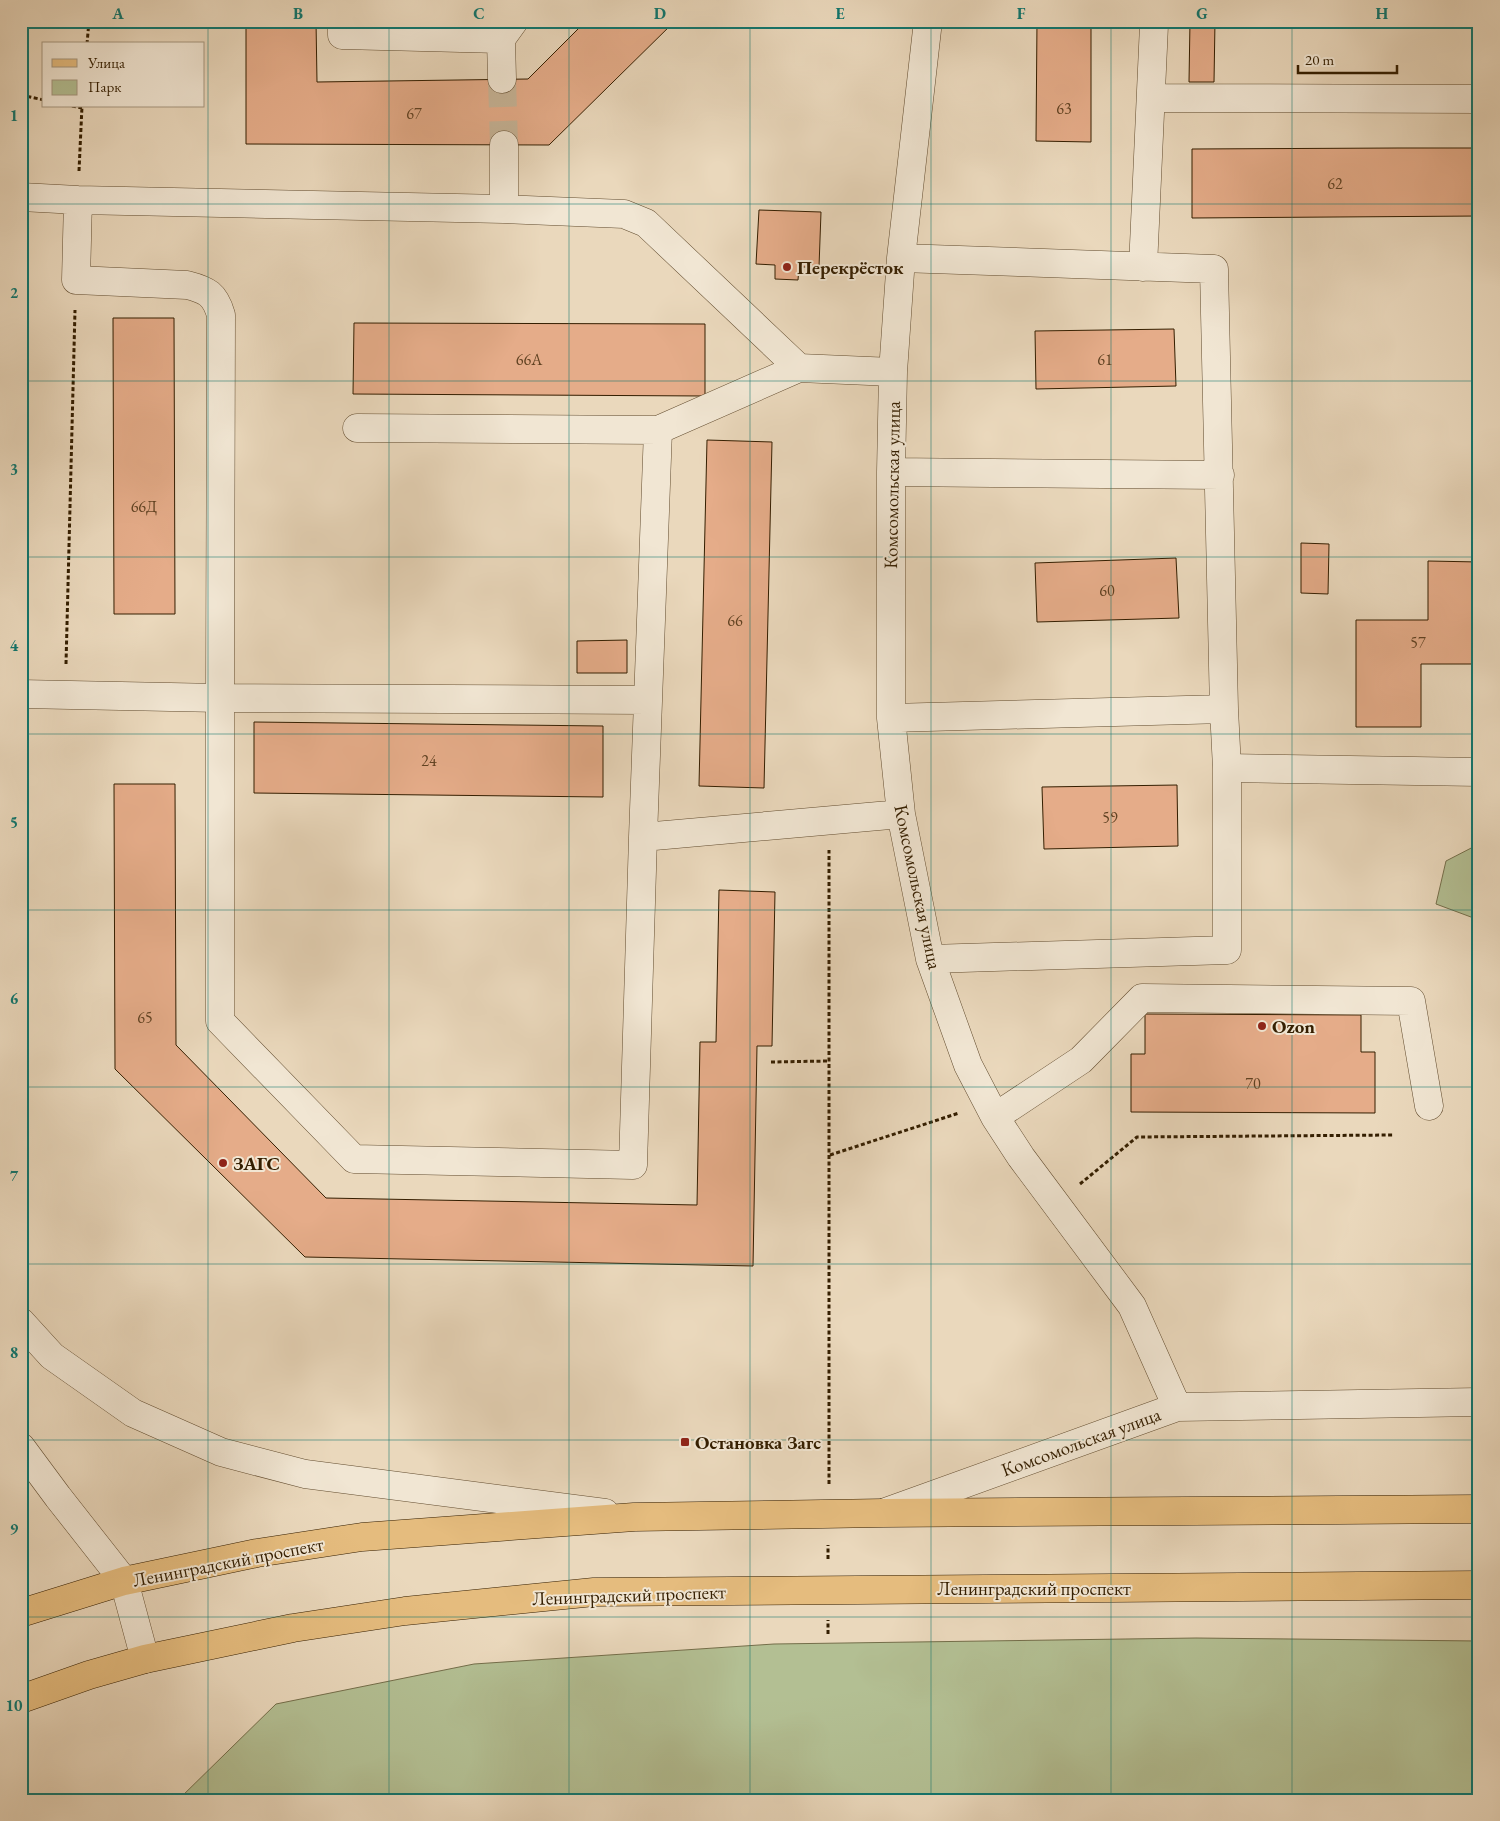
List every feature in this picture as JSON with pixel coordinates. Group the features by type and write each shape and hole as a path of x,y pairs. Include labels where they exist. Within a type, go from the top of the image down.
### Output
{"main road":[{"name":"Ленинградский проспект","path":"124,1581 257,1553 362,1537 634,1517 883,1513 1479,1509"},
{"path":"21,1613 124,1581"},
{"name":"Ленинградский проспект","path":"145,1659 293,1628 404,1611 594,1592 1479,1585"},
{"path":"21,1699 90,1675 145,1659"}],"street":[{"path":"342,21 342,35 507,30 502,79"},
{"name":"Комсомольская улица","path":"883,1513 1177,1407 1132,1306 1021,1157 992,1110 968,1065 930,958 901,814 891,718 893,372 901,258 928,21"},
{"path":"1143,267 1152,98 1153,21"},
{"path":"1152,98 1479,99"},
{"path":"504,145 504,209"},
{"path":"21,197 78,200 504,209 624,214 646,223 799,368"},
{"path":"78,200 76,280 187,284 203,289 217,300 221,315 220,1021 354,1159 633,1165 658,430"},
{"path":"901,258 1214,269 1227,768 1226,950 930,958"},
{"path":"357,428 658,430 799,368 893,372"},
{"path":"891,472 1220,475"},
{"path":"21,694 220,698 648,700"},
{"path":"891,718 1224,709"},
{"path":"1227,768 1479,772"},
{"path":"643,837 901,814"},
{"path":"992,1110 1081,1060 1142,998 1411,1001 1428,1106"},
{"path":"21,1322 52,1356 133,1412 221,1452 305,1474 634,1517"},
{"path":"1177,1407 1479,1402"},
{"path":"21,1447 124,1581"},
{"name":"Ленинградский проспект","path":"124,1581 145,1659"}],"path":[{"path":"87,42 89,21"},
{"path":"21,95 42,100"},
{"path":"78,200 82,108"},
{"path":"65,695 76,280"},
{"path":"829,821 829,1367"},
{"path":"771,1062 829,1061"},
{"path":"829,1155 992,1110"},
{"path":"1056,1204 1137,1137 1393,1135"}],"green space":[{"path":"1479,844 1479,920 1436,904 1446,861"},
{"path":"1196,1638 1479,1641 1479,1800 178,1800 276,1704 474,1664 774,1644"}],"building":[{"path":"246,21 316,21 317,82 528,79 586,21 675,21 549,145 246,144"},
{"path":"1037,21 1091,21 1091,142 1036,141"},
{"path":"1190,21 1215,21 1214,82 1189,82"},
{"path":"1479,148 1479,216 1192,218 1192,149"},
{"path":"759,210 821,212 819,267 799,267 798,280 775,279 775,265 756,264"},
{"path":"113,318 174,318 175,614 114,614"},
{"path":"354,323 705,324 705,396 353,394"},
{"path":"1174,329 1176,386 1036,389 1035,331"},
{"path":"707,440 772,442 764,788 699,786"},
{"path":"1301,543 1329,544 1328,594 1301,593"},
{"path":"1176,558 1179,618 1037,622 1035,563"},
{"path":"1428,561 1479,562 1479,664 1421,664 1421,727 1356,727 1356,620 1428,620"},
{"path":"627,640 627,673 577,673 577,641"},
{"path":"254,722 603,726 603,797 254,793"},
{"path":"114,784 175,784 176,1045 326,1198 697,1205 700,1042 716,1042 719,890 775,892 772,1046 757,1046 753,1266 305,1257 115,1069"},
{"path":"1177,785 1178,846 1044,849 1042,787"},
{"path":"1145,1014 1361,1015 1361,1052 1375,1052 1375,1113 1131,1112 1131,1054 1145,1054"}],"tunnel":[{"path":"502,79 504,145"}],"place":[{"name":"Перекрёсток","path":"787,267"},
{"name":"Ozon","path":"1262,1026"},
{"name":"ЗАГС","path":"223,1163"},
{"name":"Остановка Загс","path":"685,1442"}]}
